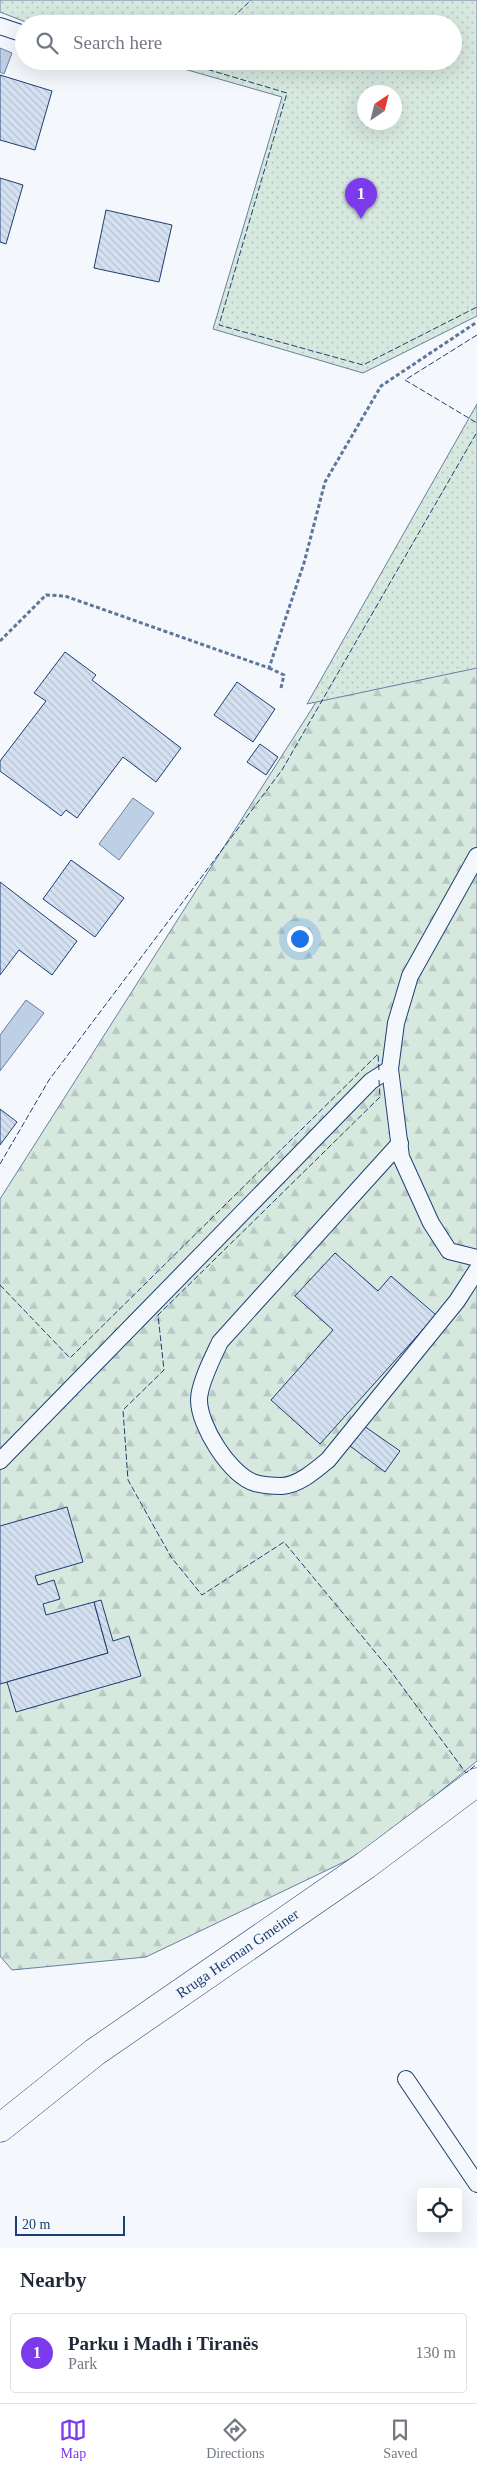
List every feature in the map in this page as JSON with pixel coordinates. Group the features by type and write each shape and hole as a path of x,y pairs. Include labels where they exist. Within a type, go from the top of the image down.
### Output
{"street":[{"name":"Rruga Herman Gmeiner","path":"0,2128 95,2052 366,1866 477,1782"}],"lane":[{"path":"0,26 15,31"},
{"path":"477,856 410,976 396,1023 390,1069 401,1157 431,1224 449,1251 477,1258"},
{"path":"0,1461 371,1081 390,1069"},
{"path":"400,1143 220,1342 208,1368 199,1400 206,1425 217,1447 233,1468 255,1483 284,1486 306,1477 328,1460 457,1301 477,1270"},
{"path":"406,2079 477,2184"}],"path":[{"path":"269,668 304,563 325,482 381,386 477,322"},
{"path":"0,641 46,595 65,596 269,668 284,675 281,688"}],"green space":[{"path":"0,0 477,0 477,316 363,373 213,329 282,97 188,70 462,70 462,15 15,15 15,18 0,12"},
{"path":"477,404 477,668 307,704"},
{"path":"477,449 477,1761 371,1849 146,1957 12,1970 0,1956 0,1199"}],"water":[{"path":"0,48 12,53 4,74 0,72"},
{"path":"133,798 154,813 119,860 99,844"},
{"path":"26,1000 44,1013 0,1071 0,1035"}],"building":[{"path":"0,75 52,91 35,150 0,140"},
{"path":"0,178 23,185 6,244 0,242"},
{"path":"106,210 172,225 159,282 94,268"},
{"path":"65,652 96,675 92,680 181,748 156,782 123,757 77,818 66,810 61,816 0,771 0,761 46,701 34,693"},
{"path":"237,682 275,709 253,742 214,715"},
{"path":"260,744 278,757 266,775 247,762"},
{"path":"71,860 124,898 95,937 43,899"},
{"path":"0,882 77,941 52,975 19,950 0,975"},
{"path":"0,1109 17,1122 0,1145"},
{"path":"335,1253 378,1291 391,1276 436,1315 320,1444 271,1400 333,1330 295,1296"},
{"path":"364,1426 400,1451 385,1472 350,1446"},
{"path":"67,1507 83,1562 35,1576 38,1585 54,1580 60,1599 43,1604 46,1615 94,1602 108,1653 0,1684 0,1526"},
{"path":"101,1600 113,1641 129,1636 141,1676 16,1712 7,1682 108,1653 94,1602"}],"fence":[{"path":"235,15 251,0"},
{"path":"210,70 287,93 219,325 363,365 477,307"},
{"path":"477,335 405,380 477,423"},
{"path":"0,1164 49,1080 282,770 477,432"},
{"path":"0,1285 70,1358 378,1054 379,1070"},
{"path":"379,1080 380,1097 158,1315 164,1370 123,1410 128,1480 171,1557 202,1595 284,1542 390,1670 466,1773 477,1764"}],"place":[{"name":"Parku i Madh i Tiranës","path":"361,219"}]}
